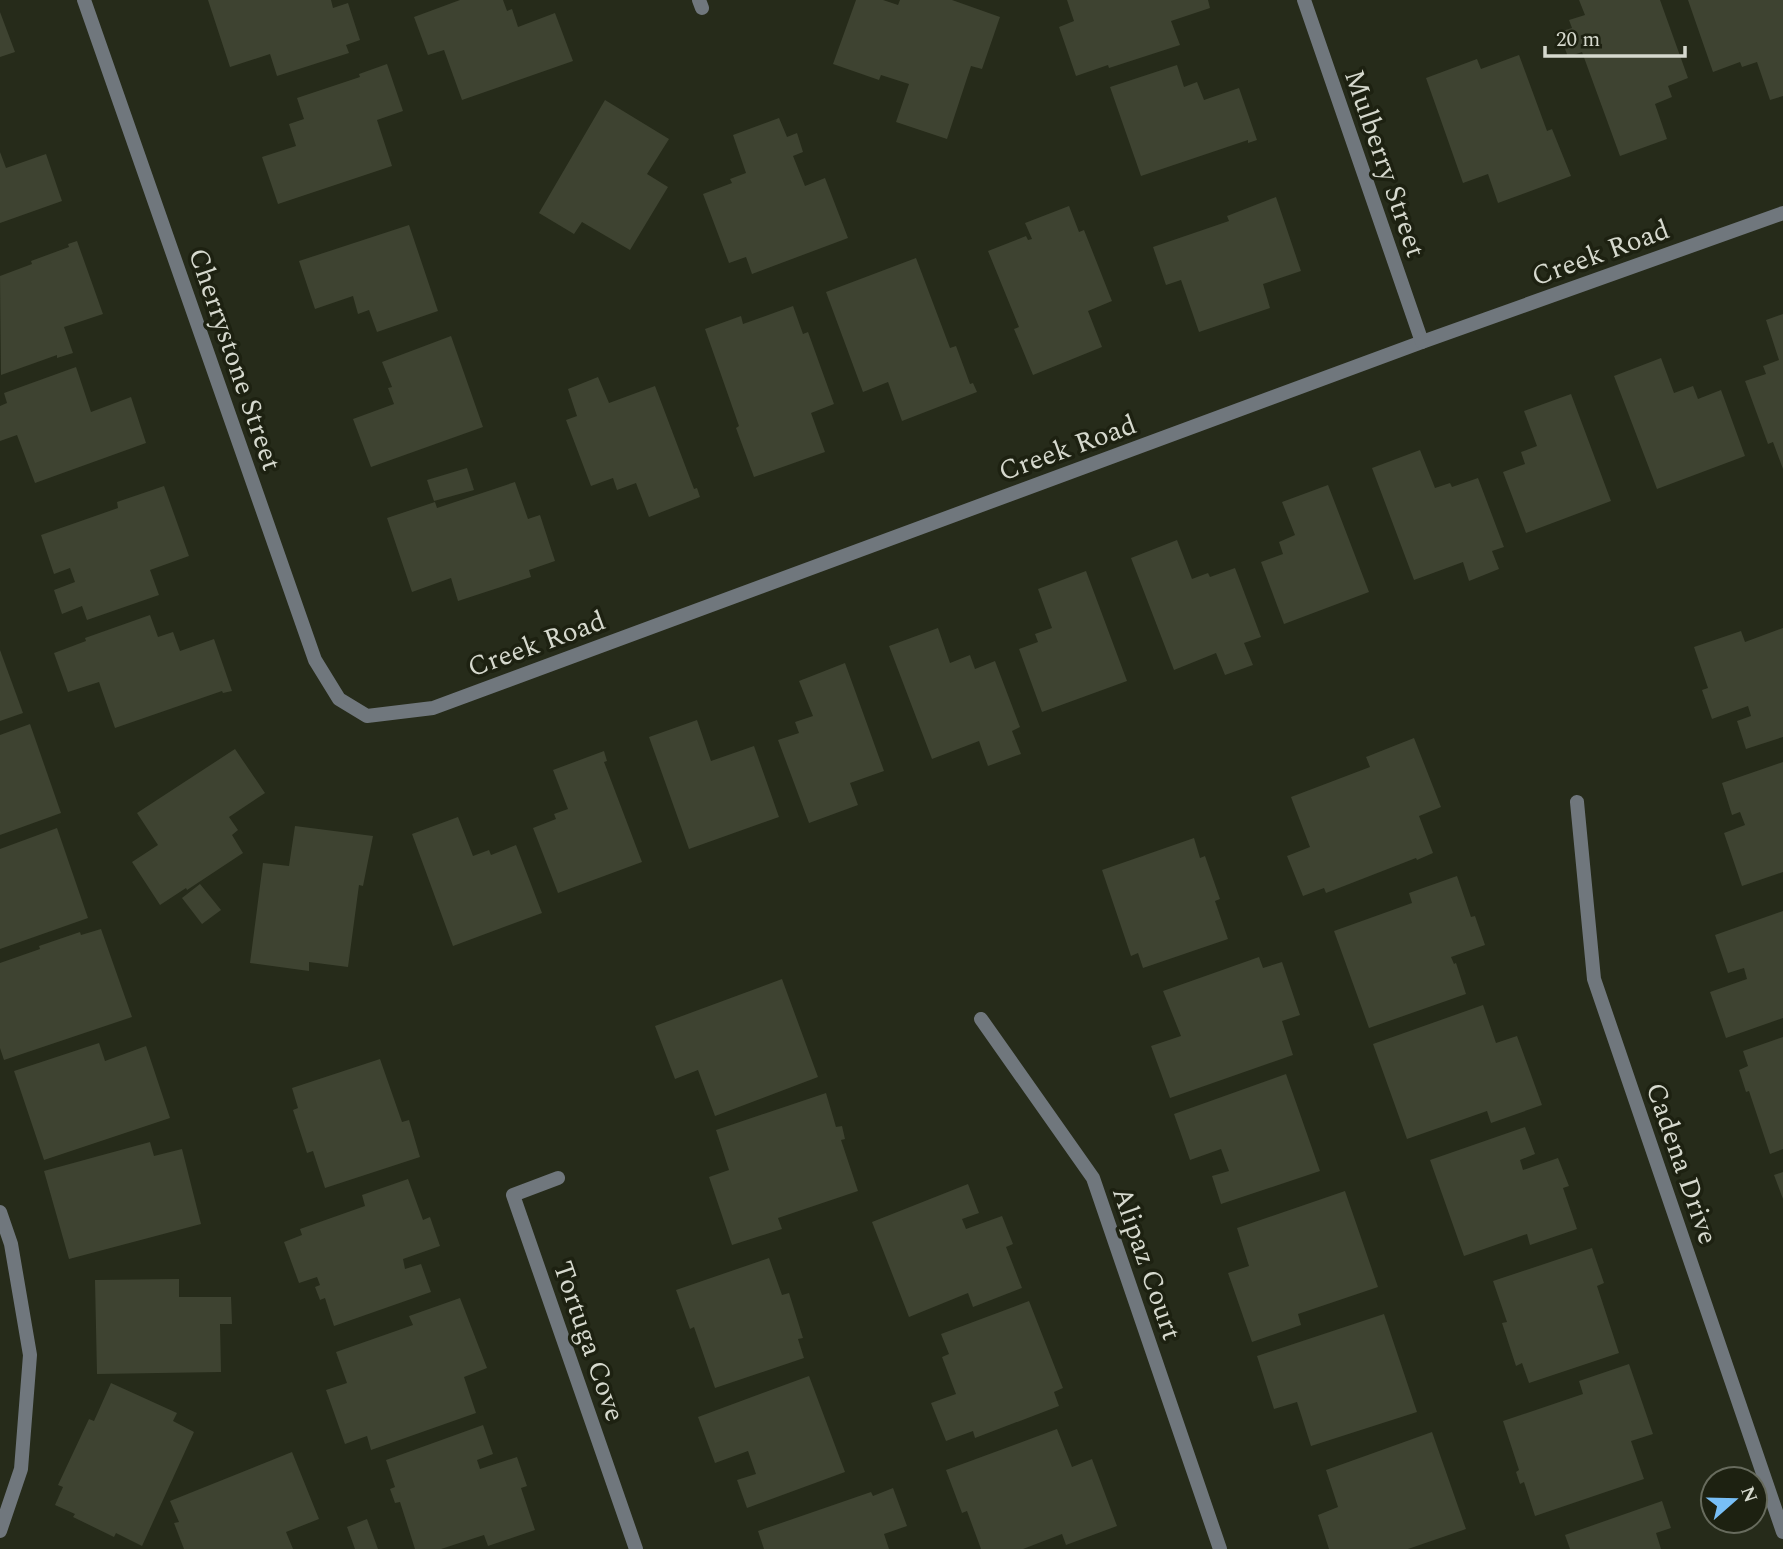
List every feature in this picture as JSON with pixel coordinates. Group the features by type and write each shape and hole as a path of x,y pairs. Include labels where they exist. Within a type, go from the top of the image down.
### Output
{"street":[{"name":"Cherrystone Street","path":"84,0 315,660 339,699 367,716"},
{"name":"Mulberry Street","path":"1304,0 1422,342"},
{"name":"Creek Road","path":"367,716 433,708 1422,342 1783,214"},
{"name":"Cadena Drive","path":"1577,802 1594,979 1783,1532"},
{"name":"Alipaz Court","path":"981,1019 1093,1178 1220,1549"},
{"name":"Tortuga Cove","path":"558,1178 513,1195 636,1549"},
{"path":"0,1212 11,1244 30,1354 21,1469 0,1531"}],"building":[{"path":"208,0 331,0 333,8 348,3 360,40 346,45 349,53 277,76 270,54 230,67"},
{"path":"460,0 503,0 507,11 512,9 518,27 555,13 573,61 462,100 444,50 428,55 414,17"},
{"path":"856,0 883,0 898,5 900,0 952,0 1000,17 982,69 971,66 947,139 896,122 909,84 881,75 879,80 833,64"},
{"path":"1067,0 1208,0 1210,8 1171,21 1180,45 1076,76 1059,27 1074,21"},
{"path":"1579,0 1660,0 1688,78 1668,86 1672,97 1655,104 1667,139 1620,156 1582,52 1568,57 1559,32 1572,28 1569,20 1585,15"},
{"path":"1688,0 1783,0 1783,96 1770,100 1757,62 1742,67 1740,62 1713,72"},
{"path":"0,12 15,52 0,57"},
{"path":"1519,55 1547,131 1552,129 1571,176 1498,203 1488,174 1463,183 1426,78 1477,59 1481,69"},
{"path":"387,64 403,111 377,120 392,166 278,204 262,157 296,146 289,124 304,119 297,98 360,77 359,74"},
{"path":"1177,65 1184,87 1197,82 1204,100 1239,88 1257,140 1248,143 1248,140 1141,176 1110,87"},
{"path":"605,100 669,139 647,174 668,187 630,250 582,222 574,234 539,213"},
{"path":"779,118 787,137 797,133 803,152 793,156 805,186 825,178 848,238 752,274 746,257 729,263 703,194 732,183 730,179 746,173 733,135"},
{"path":"0,152 6,168 46,154 62,201 0,223"},
{"path":"1276,197 1301,271 1263,284 1270,308 1199,332 1181,280 1166,285 1153,247 1229,221 1227,216"},
{"path":"1069,206 1079,232 1084,230 1112,301 1088,311 1102,347 1033,375 1014,329 1019,327 988,251 1026,236 1028,240 1032,239 1025,223"},
{"path":"409,225 438,311 377,332 369,310 358,314 353,296 315,309 299,261"},
{"path":"77,241 103,314 64,327 73,353 57,358 57,355 1,375 0,276 32,264 31,261 69,247 68,244"},
{"path":"916,258 950,348 956,346 970,384 973,383 977,392 902,421 888,382 863,392 826,292"},
{"path":"793,306 803,334 808,332 834,404 811,413 825,452 754,477 705,329 741,316 743,324"},
{"path":"1783,314 1783,469 1773,442 1768,444 1745,381 1766,374 1763,366 1779,360 1766,320"},
{"path":"451,336 483,427 371,467 353,419 394,404 388,388 392,387 382,362"},
{"path":"1661,358 1674,393 1693,386 1698,399 1721,390 1745,456 1657,489 1614,376"},
{"path":"76,367 91,412 131,397 146,443 35,483 17,435 0,441 0,406 7,403 4,393"},
{"path":"598,377 609,403 655,386 694,489 697,488 700,497 649,517 636,483 617,490 613,478 591,486 566,420 577,416 568,389"},
{"path":"1571,394 1611,501 1526,533 1503,472 1525,464 1521,452 1537,446 1524,411"},
{"path":"1420,450 1435,488 1450,483 1452,487 1478,478 1504,547 1492,551 1499,569 1469,581 1463,562 1414,580 1372,468"},
{"path":"467,468 474,490 434,501 427,480"},
{"path":"515,482 528,519 540,515 555,561 529,570 531,577 458,601 451,578 412,592 387,518 435,502 437,508"},
{"path":"1328,485 1369,592 1284,624 1261,562 1283,554 1279,542 1295,535 1282,502"},
{"path":"164,486 189,556 150,570 159,595 87,620 82,606 62,614 54,590 75,582 70,568 54,574 41,535 118,508 117,502"},
{"path":"1177,540 1192,579 1208,573 1210,577 1235,568 1261,637 1244,643 1253,665 1225,675 1216,653 1174,670 1131,558"},
{"path":"1086,571 1127,681 1042,712 1019,649 1038,642 1035,634 1052,628 1038,589"},
{"path":"150,615 158,637 173,632 180,651 214,639 232,691 222,691 115,728 99,682 68,692 54,653 86,641 85,638"},
{"path":"938,628 950,663 970,655 975,669 995,661 1020,727 1012,731 1021,754 988,766 979,741 932,759 889,646"},
{"path":"1783,628 1783,737 1746,749 1737,721 1751,716 1748,706 1712,719 1702,690 1708,688 1694,647 1741,631 1745,642"},
{"path":"0,650 23,713 0,721"},
{"path":"845,663 884,771 850,783 858,805 809,823 778,740 799,733 795,722 813,716 799,681"},
{"path":"697,720 711,761 754,746 779,817 689,849 649,737"},
{"path":"30,724 61,813 0,835 0,735"},
{"path":"1414,738 1441,807 1419,816 1433,853 1326,893 1324,888 1303,896 1287,856 1310,847 1291,797 1370,767 1366,757"},
{"path":"235,749 265,793 229,817 238,830 232,835 243,853 160,905 132,862 158,845 137,813"},
{"path":"604,751 607,761 604,762 642,862 558,893 533,828 556,819 554,814 568,809 553,770"},
{"path":"1783,762 1783,872 1742,886 1724,833 1745,825 1740,812 1732,815 1722,783"},
{"path":"458,817 473,856 489,850 491,855 516,845 542,913 453,946 412,834"},
{"path":"295,826 373,836 363,886 359,885 348,967 309,962 309,971 250,963 263,863 289,866"},
{"path":"57,828 88,918 0,949 0,849"},
{"path":"1194,838 1200,858 1205,856 1220,899 1215,901 1228,939 1143,968 1138,953 1131,956 1102,870"},
{"path":"1457,876 1471,917 1475,916 1485,945 1451,957 1454,964 1456,963 1466,994 1369,1028 1334,931 1412,903 1409,893"},
{"path":"200,884 221,910 202,924 182,898"},
{"path":"1783,911 1783,1018 1726,1038 1710,992 1747,979 1744,968 1728,973 1715,935"},
{"path":"101,929 132,1017 4,1060 0,1048 0,963 80,932 81,935"},
{"path":"1259,957 1263,968 1282,962 1300,1015 1282,1021 1293,1055 1170,1098 1151,1046 1181,1036 1163,991"},
{"path":"782,979 818,1077 715,1116 698,1070 675,1079 655,1026"},
{"path":"1483,1005 1496,1043 1517,1036 1542,1105 1491,1123 1487,1111 1407,1139 1373,1044"},
{"path":"1783,1037 1783,1149 1770,1154 1749,1091 1746,1092 1739,1070 1748,1066 1743,1051"},
{"path":"99,1043 105,1061 146,1046 170,1118 44,1160 14,1071"},
{"path":"380,1059 402,1122 409,1120 420,1157 325,1188 313,1151 307,1153 293,1110 298,1108 292,1088"},
{"path":"1286,1074 1320,1171 1221,1204 1212,1176 1229,1171 1221,1149 1190,1160 1174,1114"},
{"path":"826,1093 836,1127 842,1126 845,1139 841,1140 858,1191 778,1218 782,1229 732,1245 709,1177 729,1170 716,1130"},
{"path":"1525,1127 1535,1154 1520,1160 1523,1170 1558,1158 1569,1186 1563,1188 1577,1229 1530,1245 1527,1234 1464,1256 1430,1160"},
{"path":"150,1142 154,1156 182,1149 201,1224 69,1259 44,1171"},
{"path":"1783,1172 1783,1199 1774,1175"},
{"path":"408,1179 423,1220 430,1217 440,1246 403,1259 405,1269 421,1264 431,1292 334,1326 325,1298 320,1300 315,1287 320,1285 317,1277 299,1283 284,1242 302,1235 300,1229 365,1206 362,1195"},
{"path":"968,1184 979,1213 962,1219 966,1229 1002,1216 1013,1244 1006,1247 1022,1288 973,1307 968,1293 909,1317 872,1222"},
{"path":"1345,1191 1378,1287 1298,1314 1301,1325 1252,1342 1228,1273 1249,1266 1237,1228"},
{"path":"1592,1248 1604,1283 1597,1286 1619,1353 1529,1383 1522,1363 1516,1366 1502,1323 1507,1322 1493,1281"},
{"path":"769,1258 782,1295 789,1293 803,1338 798,1339 804,1358 715,1388 694,1327 690,1329 676,1290"},
{"path":"179,1279 179,1297 231,1297 232,1324 220,1324 221,1372 97,1374 95,1280"},
{"path":"460,1298 487,1368 464,1377 476,1413 371,1450 367,1436 345,1444 326,1390 347,1383 336,1352 413,1325 409,1316"},
{"path":"1029,1301 1063,1388 1054,1392 1059,1406 975,1438 973,1431 946,1441 931,1403 956,1394 942,1357 949,1354 941,1334"},
{"path":"1384,1314 1417,1412 1311,1446 1297,1402 1274,1409 1257,1356"},
{"path":"1629,1364 1653,1434 1631,1441 1644,1479 1535,1516 1524,1482 1520,1484 1516,1472 1519,1470 1503,1421 1583,1394 1579,1381"},
{"path":"809,1376 845,1472 747,1508 737,1480 756,1474 748,1451 715,1463 698,1417"},
{"path":"111,1383 177,1413 173,1421 194,1432 142,1546 116,1533 114,1537 55,1505 63,1487 58,1485 89,1419 94,1421"},
{"path":"483,1425 493,1454 477,1460 480,1469 517,1457 527,1486 521,1488 535,1530 488,1546 484,1535 441,1549 415,1549 400,1502 395,1503 390,1489 395,1487 386,1460"},
{"path":"1057,1429 1072,1467 1092,1459 1117,1526 1066,1545 1062,1534 1023,1549 981,1549 967,1511 962,1513 946,1470"},
{"path":"1432,1432 1466,1529 1408,1549 1329,1549 1318,1515 1338,1507 1326,1470"},
{"path":"292,1452 319,1519 286,1532 293,1549 184,1549 174,1523 179,1522 170,1501"},
{"path":"893,1488 907,1526 884,1534 889,1549 764,1549 758,1531 871,1492 873,1496"},
{"path":"1662,1501 1671,1528 1656,1533 1661,1549 1570,1549 1565,1535"},
{"path":"367,1519 378,1549 355,1549 347,1527"}]}
